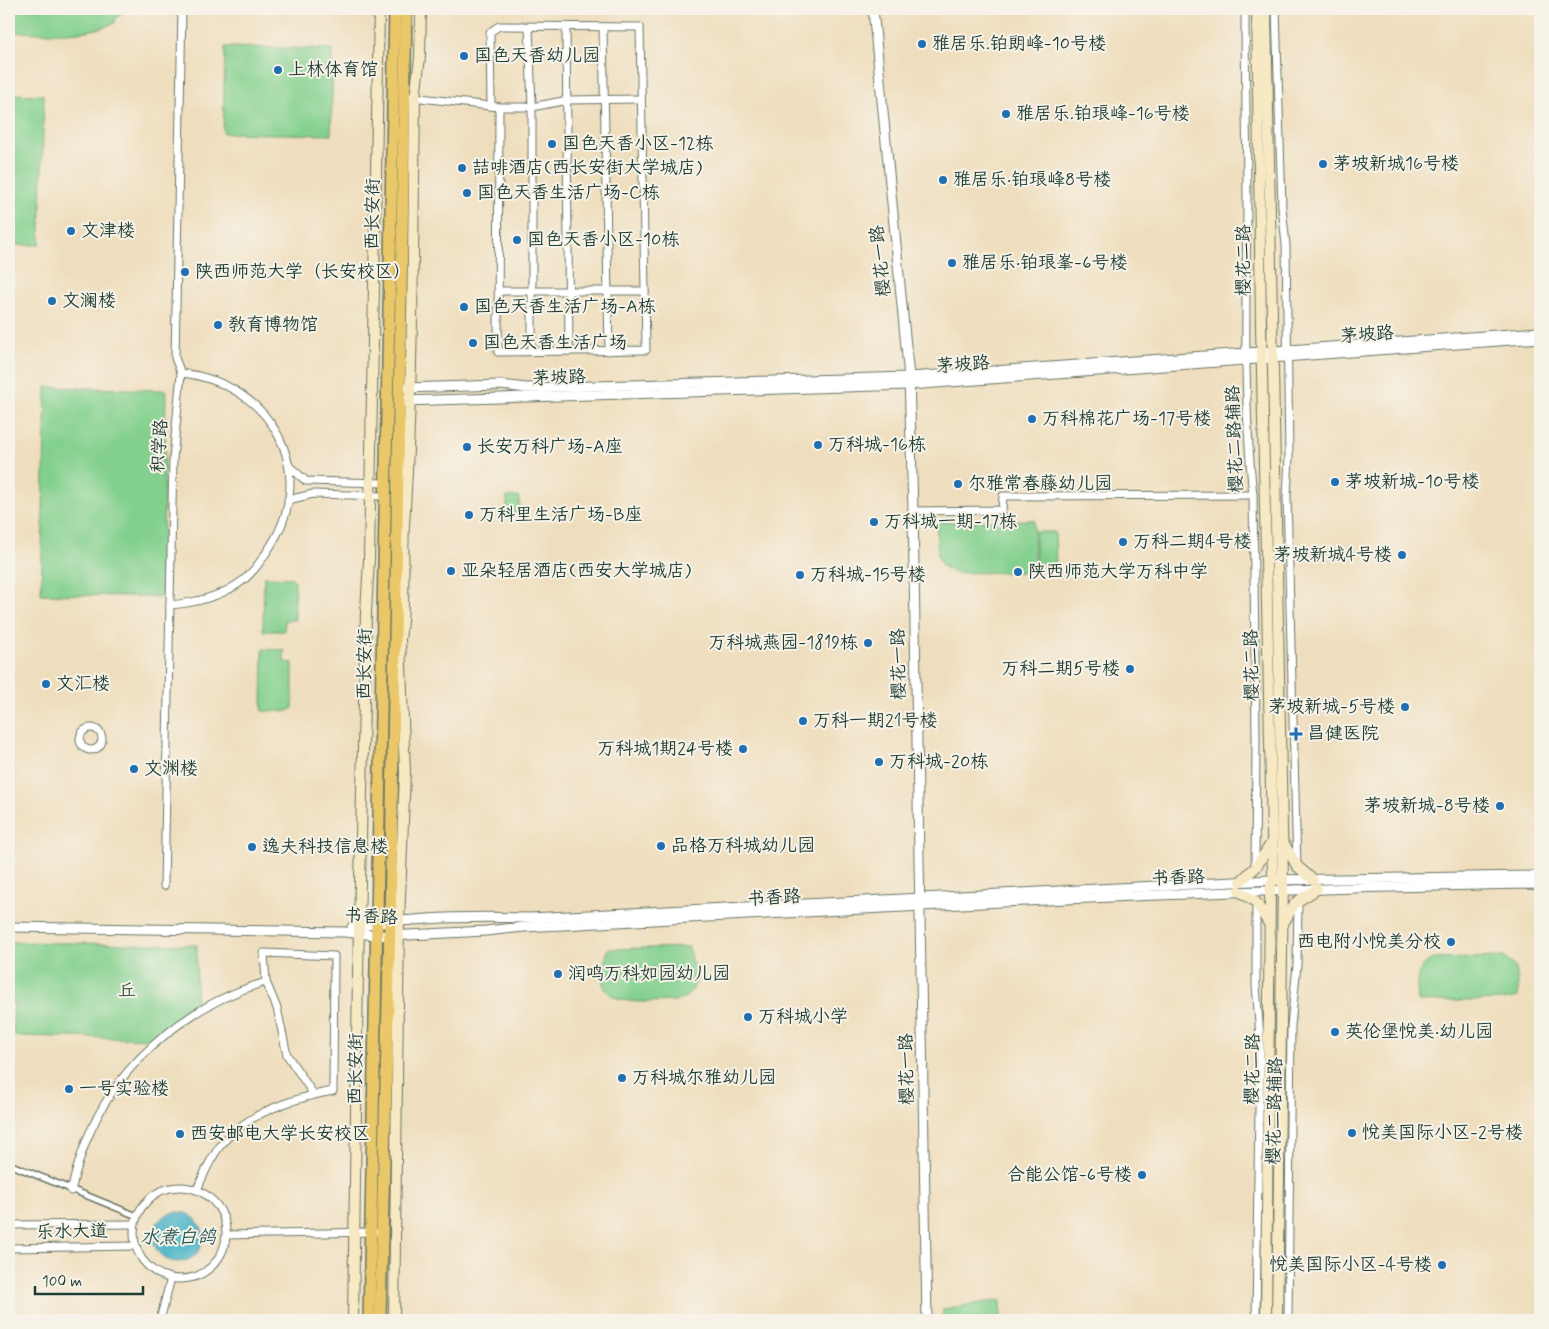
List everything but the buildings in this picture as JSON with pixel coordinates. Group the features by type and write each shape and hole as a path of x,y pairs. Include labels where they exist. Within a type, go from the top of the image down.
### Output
{"main road":[{"path":"354,1320 359,929 371,483 378,9"},
{"name":"西长安街","path":"369,1320 377,1232 394,936 393,388 395,9"},
{"name":"西长安街","path":"393,388 410,97 406,9"},
{"path":"394,922 405,772 400,639 403,619 402,553 411,401 410,97 420,57 421,9"},
{"name":"樱花二路","path":"1256,9 1261,356 1277,841"},
{"name":"樱花二路","path":"1266,9 1272,355 1277,885 1281,927 1277,1320"},
{"name":"西长安街","path":"380,1320 377,1232 377,928 385,483 393,401"},
{"path":"1269,924 1256,902 1240,886 1277,841 1315,884 1290,910 1281,927"},
{"name":"樱花二路","path":"1266,1320 1269,924 1277,885"},
{"path":"394,936 394,1320"}],"street":[{"name":"积学路","path":"164,886 173,459 181,373 175,358 182,9"},
{"name":"樱花一路","path":"873,9 909,381 913,511 927,1320"},
{"name":"樱花二路辅路","path":"1245,9 1247,209 1244,260 1249,459 1252,494 1256,738 1255,868"},
{"path":"1276,9 1288,354 1289,457 1286,497 1298,866"},
{"path":"490,106 490,32 499,26 640,27 646,350 498,352 500,291 499,107"},
{"path":"529,27 532,107 532,351"},
{"path":"566,27 569,351"},
{"path":"603,27 609,351"},
{"path":"410,97 499,107 532,107 568,100 640,99"},
{"path":"500,291 645,291"},
{"name":"茅坡路","path":"1288,354 1540,332"},
{"name":"茅坡路","path":"393,401 909,381 1540,338"},
{"path":"181,373 216,380 246,396 268,420 284,448 290,467 306,481 385,483"},
{"name":"茅坡路","path":"393,388 501,385 526,388 909,381"},
{"path":"438,387 438,400"},
{"path":"170,605 204,600 238,584 253,572 280,531 288,500 289,473 284,448"},
{"path":"288,500 313,494 385,496"},
{"path":"913,511 1002,510 1002,496 1252,494"},
{"name":"书香路","path":"377,928 394,936 486,932 524,927 920,903 1240,886 1540,876"},
{"name":"书香路","path":"1315,884 1540,884"},
{"name":"樱花二路辅路","path":"1256,902 1256,985 1260,1037 1256,1320"},
{"name":"樱花二路辅路","path":"1288,1320 1291,1026 1297,965 1298,902"},
{"name":"书香路","path":"9,927 359,929 377,928 394,922 489,917 529,918 920,903"},
{"name":"书香路","path":"9,920 359,929"},
{"path":"197,1190 214,1154 237,1128 273,1107 314,1094 333,1091 334,956 264,953 266,982 277,1008 287,1055 314,1094"},
{"path":"71,1191 91,1129 118,1085 150,1048 183,1020 203,1008 232,993 266,982"},
{"path":"9,1164 136,1220"},
{"path":"183,1186 197,1190 210,1198 221,1210 227,1235 221,1255 212,1266 200,1275 186,1279 171,1278 150,1268 136,1246 136,1220 144,1204 155,1194 168,1188 183,1186"},
{"name":"乐水大道","path":"9,1225 136,1220"},
{"path":"227,1235 377,1232"},
{"name":"乐水大道","path":"9,1248 136,1246"},
{"path":"160,1320 171,1278"}],"green space":[{"path":"9,9 127,9 115,19 116,22 104,27 77,32 50,33 9,32"},
{"name":"上林体育馆","path":"225,47 333,49 331,135 223,133"},
{"path":"9,94 44,95 40,245 9,245"},
{"path":"46,387 166,390 162,597 41,594"},
{"path":"507,497 519,497 520,513 507,514"},
{"path":"1034,520 1034,572 955,573 942,566 938,557 936,522"},
{"path":"1035,532 1055,532 1056,566 1036,566"},
{"path":"264,577 292,578 295,581 295,620 285,620 284,631 263,631"},
{"path":"263,649 284,650 284,662 293,663 293,708 289,711 262,711"},
{"name":"丘","path":"9,942 197,945 196,1005 193,1014 159,1039 16,1036 13,1032 14,1003 9,1002"},
{"path":"689,947 691,960 698,976 693,989 684,998 675,1001 630,1001 619,999 610,994 604,987 602,973 608,949"},
{"path":"1503,957 1513,965 1517,974 1518,997 1503,1000 1418,1002 1418,977 1422,967 1433,959"},
{"path":"1001,1300 1001,1320 942,1320 943,1309"}],"water":[{"name":"水煮白鸽","path":"178,1212 188,1214 196,1219 201,1227 203,1237 201,1247 196,1255 188,1260 178,1262 168,1260 160,1255 155,1247 153,1237 155,1227 160,1219 168,1214"}],"place":[{"name":"雅居乐.铂朗峰-10号楼","path":"922,44"},
{"name":"国色天香幼儿园","path":"464,56"},
{"name":"上林体育馆","path":"278,70"},
{"name":"雅居乐.铂琅峰-16号楼","path":"1006,114"},
{"name":"国色天香小区-12栋","path":"552,144"},
{"name":"茅坡新城16号楼","path":"1323,164"},
{"name":"喆啡酒店(西长安街大学城店)","path":"462,168"},
{"name":"雅居乐·铂琅峰8号楼","path":"943,180"},
{"name":"国色天香生活广场-C栋","path":"467,193"},
{"name":"文津楼","path":"71,231"},
{"name":"国色天香小区-10栋","path":"517,240"},
{"name":"雅居乐·铂琅峯-6号楼","path":"952,263"},
{"name":"陕西师范大学（长安校区）","path":"185,272"},
{"name":"文澜楼","path":"52,301"},
{"name":"国色天香生活广场-A栋","path":"464,307"},
{"name":"教育博物馆","path":"218,325"},
{"name":"国色天香生活广场","path":"473,343"},
{"name":"万科棉花广场-17号楼","path":"1032,419"},
{"name":"万科城-16栋","path":"818,445"},
{"name":"长安万科广场-A座","path":"467,447"},
{"name":"茅坡新城-10号楼","path":"1335,482"},
{"name":"尔雅常春藤幼儿园","path":"958,484"},
{"name":"万科里生活广场-B座","path":"469,515"},
{"name":"万科城一期-17栋","path":"874,522"},
{"name":"万科二期4号楼","path":"1123,542"},
{"name":"茅坡新城4号楼","path":"1402,555"},
{"name":"亚朵轻居酒店(西安大学城店)","path":"451,571"},
{"name":"陕西师范大学万科中学","path":"1018,572"},
{"name":"万科城-15号楼","path":"800,575"},
{"name":"万科城燕园-1819栋","path":"868,643"},
{"name":"万科二期5号楼","path":"1130,669"},
{"name":"文汇楼","path":"46,684"},
{"name":"茅坡新城-5号楼","path":"1405,707"},
{"name":"万科一期21号楼","path":"803,721"},
{"name":"昌健医院","path":"1296,734"},
{"name":"万科城1期24号楼","path":"743,749"},
{"name":"万科城-20栋","path":"879,762"},
{"name":"文渊楼","path":"134,769"},
{"name":"茅坡新城-8号楼","path":"1500,806"},
{"name":"品格万科城幼儿园","path":"661,846"},
{"name":"逸夫科技信息楼","path":"252,847"},
{"name":"西电附小悦美分校","path":"1451,942"},
{"name":"润鸣万科如园幼儿园","path":"558,974"},
{"name":"万科城小学","path":"748,1017"},
{"name":"英伦堡悦美·幼儿园","path":"1335,1032"},
{"name":"万科城尔雅幼儿园","path":"622,1078"},
{"name":"一号实验楼","path":"69,1089"},
{"name":"悦美国际小区-2号楼","path":"1352,1133"},
{"name":"西安邮电大学长安校区","path":"180,1134"},
{"name":"合能公馆-6号楼","path":"1142,1175"},
{"name":"悦美国际小区-4号楼","path":"1442,1265"}]}
